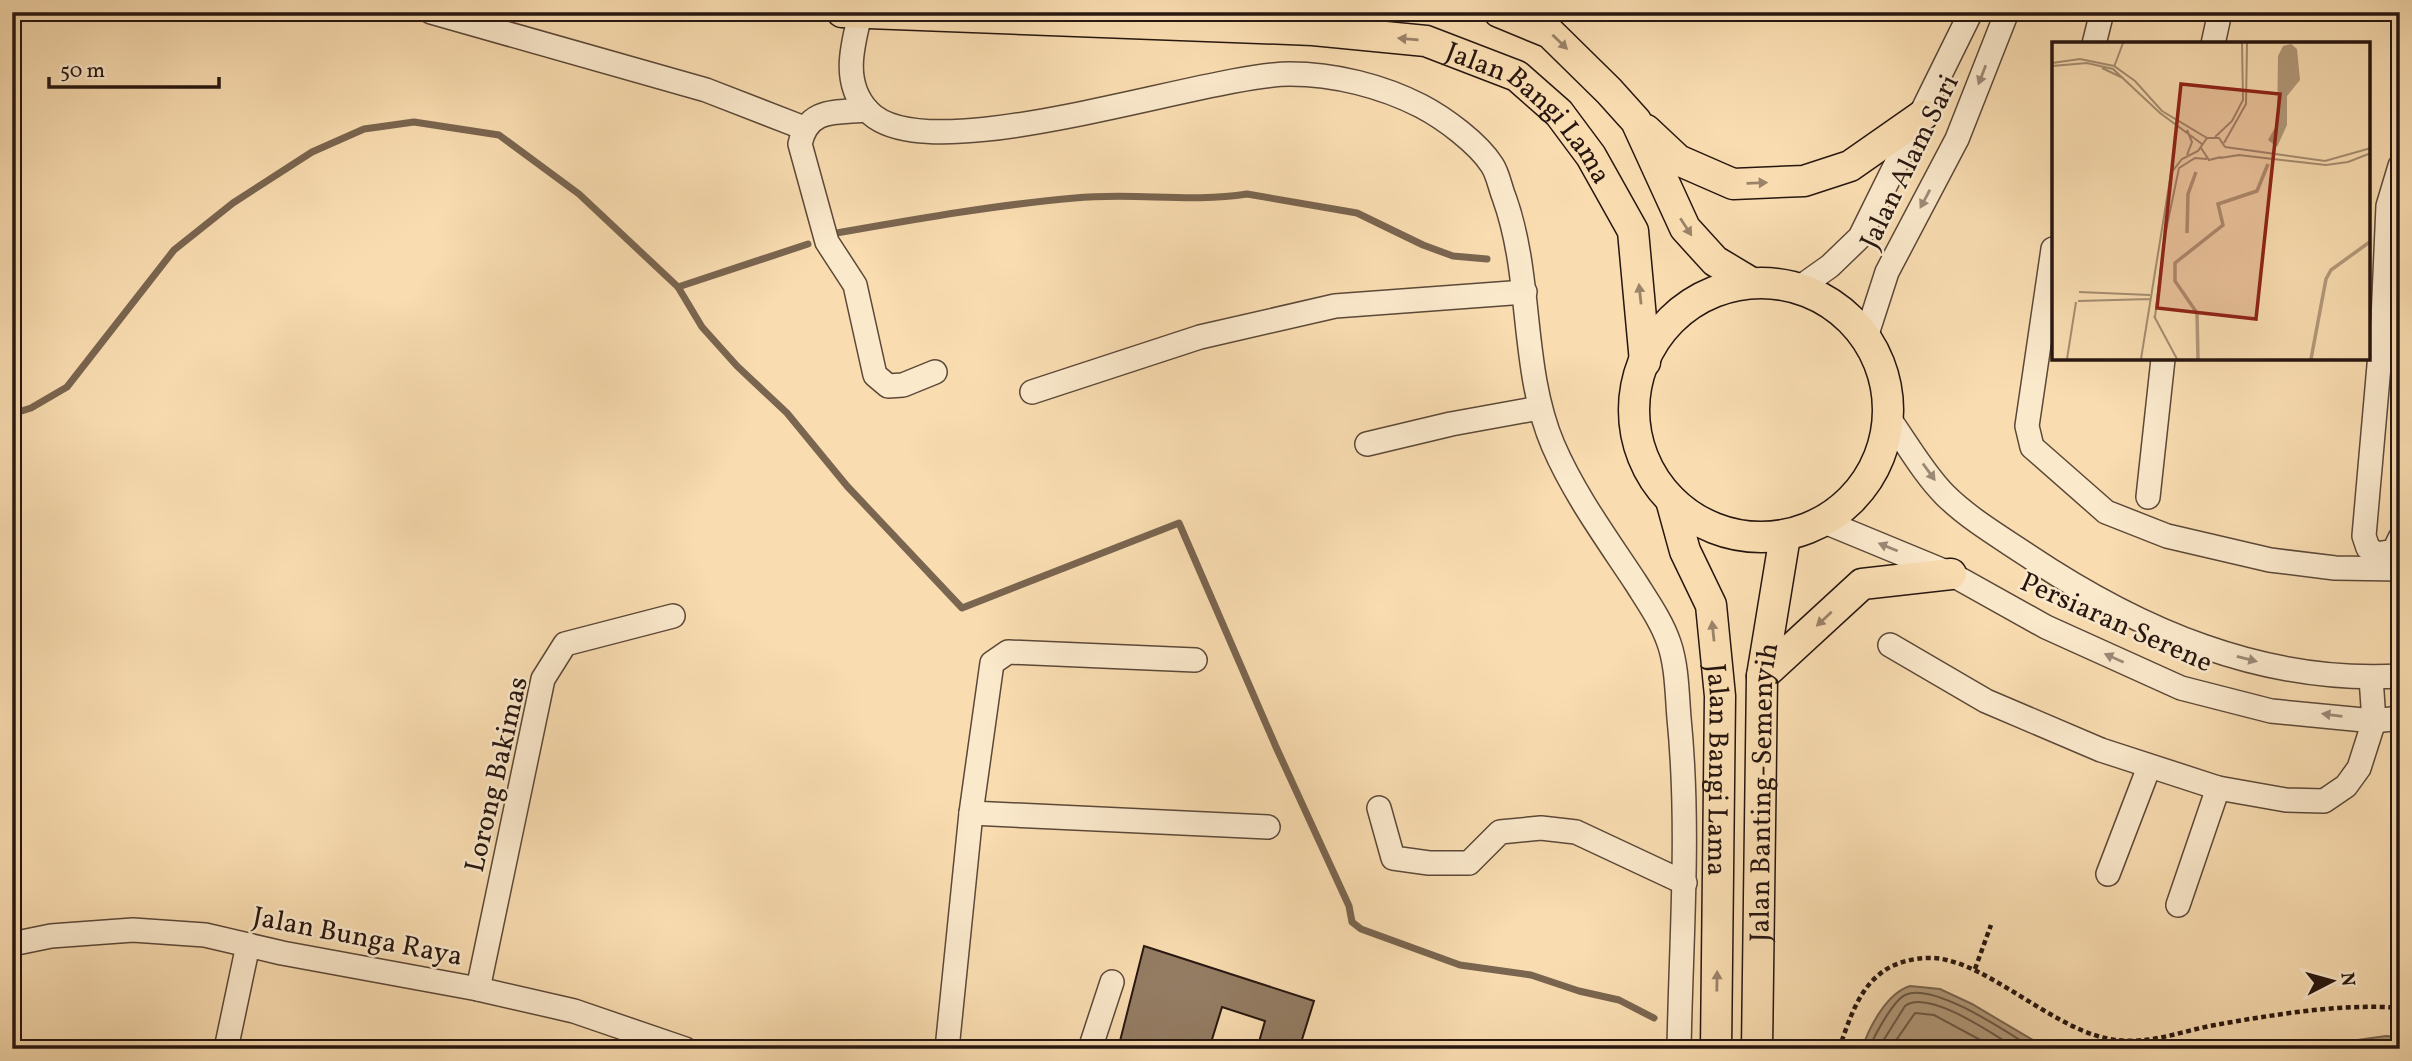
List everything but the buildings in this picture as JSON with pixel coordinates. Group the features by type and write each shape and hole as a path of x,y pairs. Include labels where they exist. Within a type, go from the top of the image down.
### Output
{"main road":[{"name":"Jalan Bangi Lama","path":"1499,12 1550,33 1636,121 1685,228 1715,261 1750,282"},
{"name":"Jalan Bangi Lama","path":"851,14 1325,32 1426,41 1517,76 1559,113 1583,146 1633,231 1645,362"},
{"path":"1636,121 1678,160 1733,184 1804,181 1850,166 1923,115"},
{"name":"Jalan Bangi Lama","path":"1750,282 1799,288 1836,307 1866,337 1884,375 1888,417 1879,459 1857,495 1825,522 1785,536 1746,537 1705,525 1671,500 1646,465 1635,425 1637,382 1653,342 1681,311 1711,292 1750,282"},
{"name":"Jalan Bangi Lama","path":"1671,500 1685,551 1711,605 1720,696 1716,1049"},
{"name":"Jalan Banting-Semenyih","path":"1757,1049 1762,676 1785,536"},
{"path":"1762,676 1862,584 1951,574"}],"street":[{"path":"431,12 706,90 804,128"},
{"name":"Jalan Alam Sari","path":"1799,288 1830,266 1860,237 1923,115 1971,12"},
{"name":"Jalan Alam Sari","path":"1866,337 1887,272 1957,138 2007,12"},
{"path":"2094,42 2102,12"},
{"path":"2213,42 2220,12"},
{"path":"851,14 848,60 855,86 867,110 891,127 960,131 1029,125 1230,80 1289,74 1340,77 1417,104 1450,123 1492,165 1510,214 1525,292 1539,408 1568,478 1651,606 1669,643 1686,786 1679,1049"},
{"path":"867,110 821,114 804,128 800,144 827,242 855,285 875,375 888,386 903,385 935,372"},
{"path":"2400,166 2378,204 2384,286 2364,536 2368,548 2377,554 2393,551 2400,538"},
{"path":"2052,256 2027,426 2032,447 2106,512 2167,536 2270,560 2335,568 2400,569"},
{"path":"2384,286 2400,327"},
{"path":"1032,392 1200,337 1335,306 1525,292"},
{"path":"2148,497 2164,360"},
{"path":"1367,444 1451,424 1539,408"},
{"name":"Persiaran Serene","path":"1888,417 1945,494 2005,541 2069,584 2189,644 2308,675 2400,677"},
{"name":"Persiaran Serene","path":"1825,522 1951,574 2046,627 2181,688 2271,710 2374,721 2400,718"},
{"name":"Lorong Bakimas","path":"478,989 543,679 565,644 673,616"},
{"path":"1890,645 1986,701 2101,750 2218,788 2286,800 2324,801 2346,786 2359,768 2374,721 2371,678"},
{"path":"947,1049 971,813 992,663 1008,652 1195,660"},
{"path":"2108,874 2149,767"},
{"path":"2178,905 2218,788"},
{"path":"1379,808 1393,858 1429,863 1469,863 1500,832 1541,828 1576,832 1685,883"},
{"path":"971,813 1268,827"},
{"name":"Jalan Bunga Raya","path":"12,944 51,936 133,930 205,935 478,989 574,1011 685,1049"},
{"path":"226,1049 248,945"},
{"path":"1090,1049 1112,982"}],"path":[{"path":"1975,969 1991,925"},
{"path":"1839,1049 1856,1000 1880,973 1899,964 1929,957 1975,969 2044,1013 2104,1038 2131,1042 2166,1039 2212,1026 2272,1017 2400,1008"}],"water":[{"path":"1910,986 1940,989 1972,1004 2048,1049 1862,1049 1874,1021 1887,1003"},
{"path":"2386,1036 2400,1037 2400,1049 2293,1049"}],"waterway":[{"path":"12,414 31,408 67,387 174,250 233,203 312,152 364,129 414,122 499,135 579,194 678,287 702,327 737,366 787,413 847,486 962,608 1179,523 1276,747 1349,906 1352,922 1361,929 1460,965 1531,975 1579,991 1619,1000 1654,1018"},
{"path":"831,234 922,218 1075,198 1204,198 1247,194 1357,213 1423,245 1453,256 1487,259"},
{"path":"678,287 808,244"}]}
